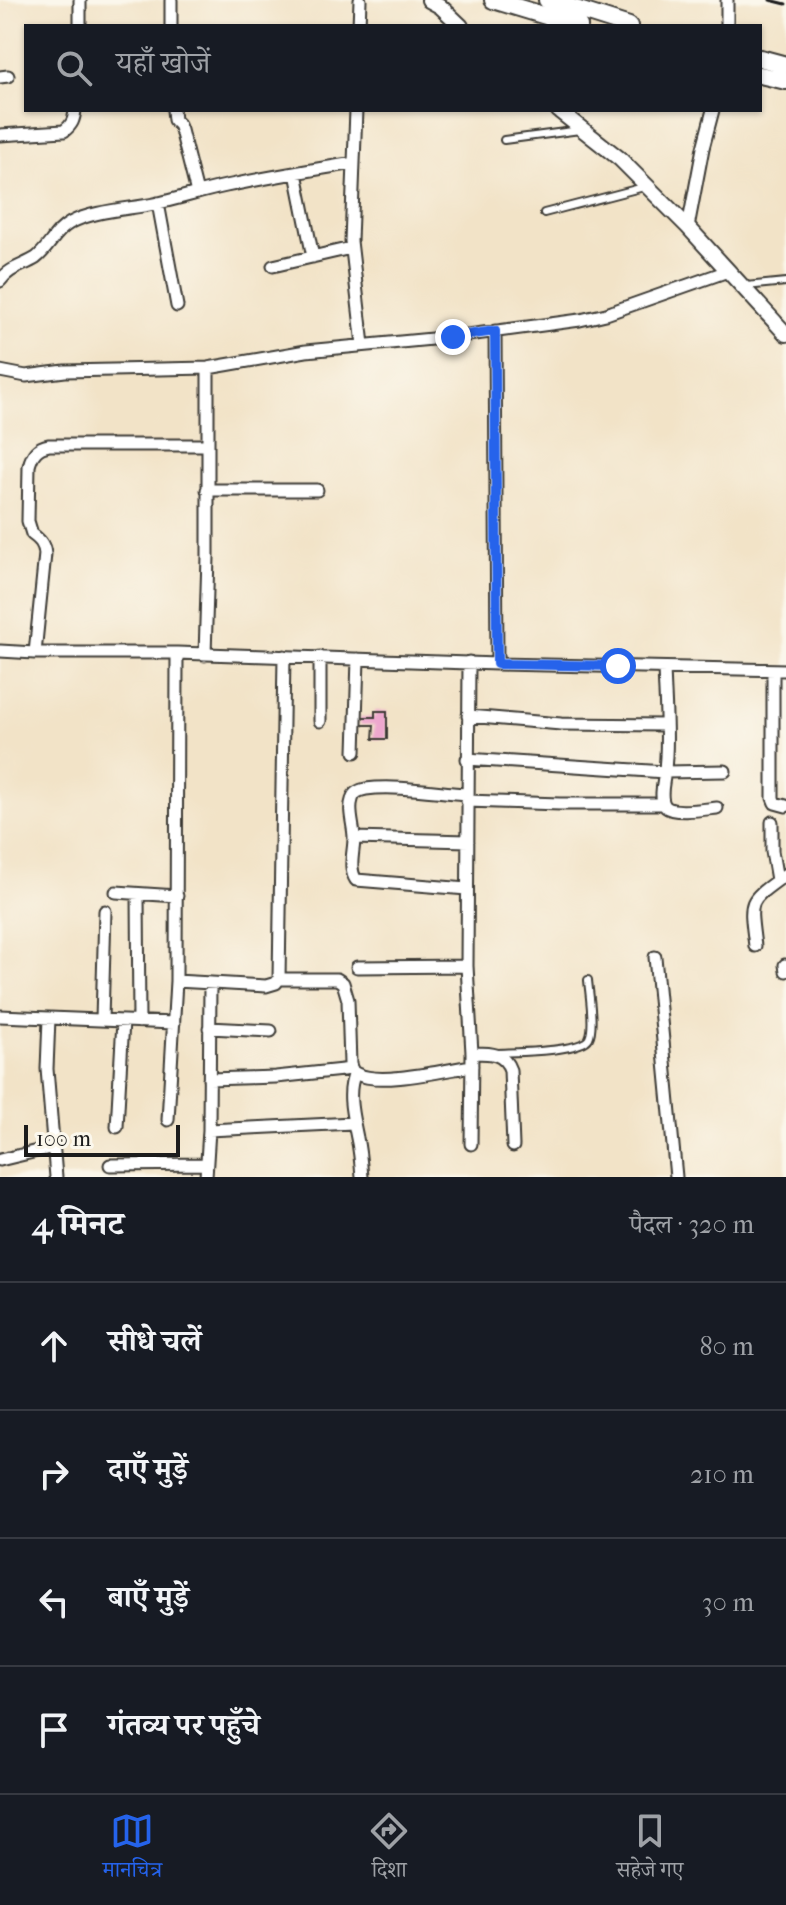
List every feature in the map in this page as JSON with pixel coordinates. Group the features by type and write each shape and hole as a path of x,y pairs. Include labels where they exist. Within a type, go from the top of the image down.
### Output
{"main road":[{"path":"493,0 572,24"},
{"path":"547,0 623,24"},
{"path":"762,59 786,65"},
{"path":"762,75 786,81"}],"street":[{"path":"80,0 80,24"},
{"path":"171,0 171,24"},
{"path":"359,24 360,0"},
{"path":"429,0 459,24"},
{"path":"727,0 727,24"},
{"path":"0,135 64,131 70,127 75,112"},
{"path":"173,112 174,120 181,130 197,193"},
{"path":"356,112 351,248 363,345"},
{"path":"560,112 620,159 742,286 780,321 786,334"},
{"path":"688,227 712,112"},
{"path":"0,281 13,269 33,260 53,236 80,217 158,203 223,186 354,163"},
{"path":"296,173 313,257"},
{"path":"158,203 177,306"},
{"path":"273,266 351,248"},
{"path":"0,371 26,376 65,371 208,368 276,356 594,318 728,271"},
{"path":"495,331 497,664"},
{"path":"205,655 208,368"},
{"path":"35,653 45,554 28,521 29,466 37,450 49,445 207,445"},
{"path":"207,490 317,490"},
{"path":"0,651 786,670"},
{"path":"168,1120 176,981 177,653"},
{"path":"176,981 272,985 279,979 284,656"},
{"path":"320,657 320,721"},
{"path":"355,752 358,659"},
{"path":"469,662 467,966 472,1060 471,1144"},
{"path":"664,668 664,804"},
{"path":"773,670 773,798 775,803 786,806"},
{"path":"468,716 561,724 665,725"},
{"path":"467,759 665,772 725,771"},
{"path":"467,889 353,878 352,800 358,792 366,789 403,789 467,798 560,804 664,804 675,810 717,808"},
{"path":"755,946 751,906 759,894 782,877 772,851 772,822"},
{"path":"354,838 468,841"},
{"path":"116,892 177,896"},
{"path":"138,894 139,1022"},
{"path":"102,1020 105,911"},
{"path":"655,957 676,1177"},
{"path":"357,967 467,966"},
{"path":"279,979 328,978 341,981 348,1000 354,1071 351,1086 353,1123 362,1177"},
{"path":"110,1165 206,1171 210,983"},
{"path":"0,1016 174,1023"},
{"path":"49,1018 47,1069 56,1177"},
{"path":"117,1127 123,1021"},
{"path":"209,1028 271,1031"},
{"path":"209,1079 354,1071 375,1078 402,1077 494,1054 503,1057 510,1070 513,1146"},
{"path":"209,1130 353,1123"},
{"path":"0,1160 54,1147"}],"lane":[{"path":"504,140 583,130"},
{"path":"544,213 648,187"},
{"path":"742,286 786,282"},
{"path":"494,1054 574,1047 586,1041 591,1034 588,980"}],"building":[{"path":"375,711 387,711 387,739 373,739 374,725 360,725 360,717 375,717"}],"railway":[{"path":"770,0 786,4"}],"route":[{"path":"453,337 495,331 497,664 618,666"}]}
